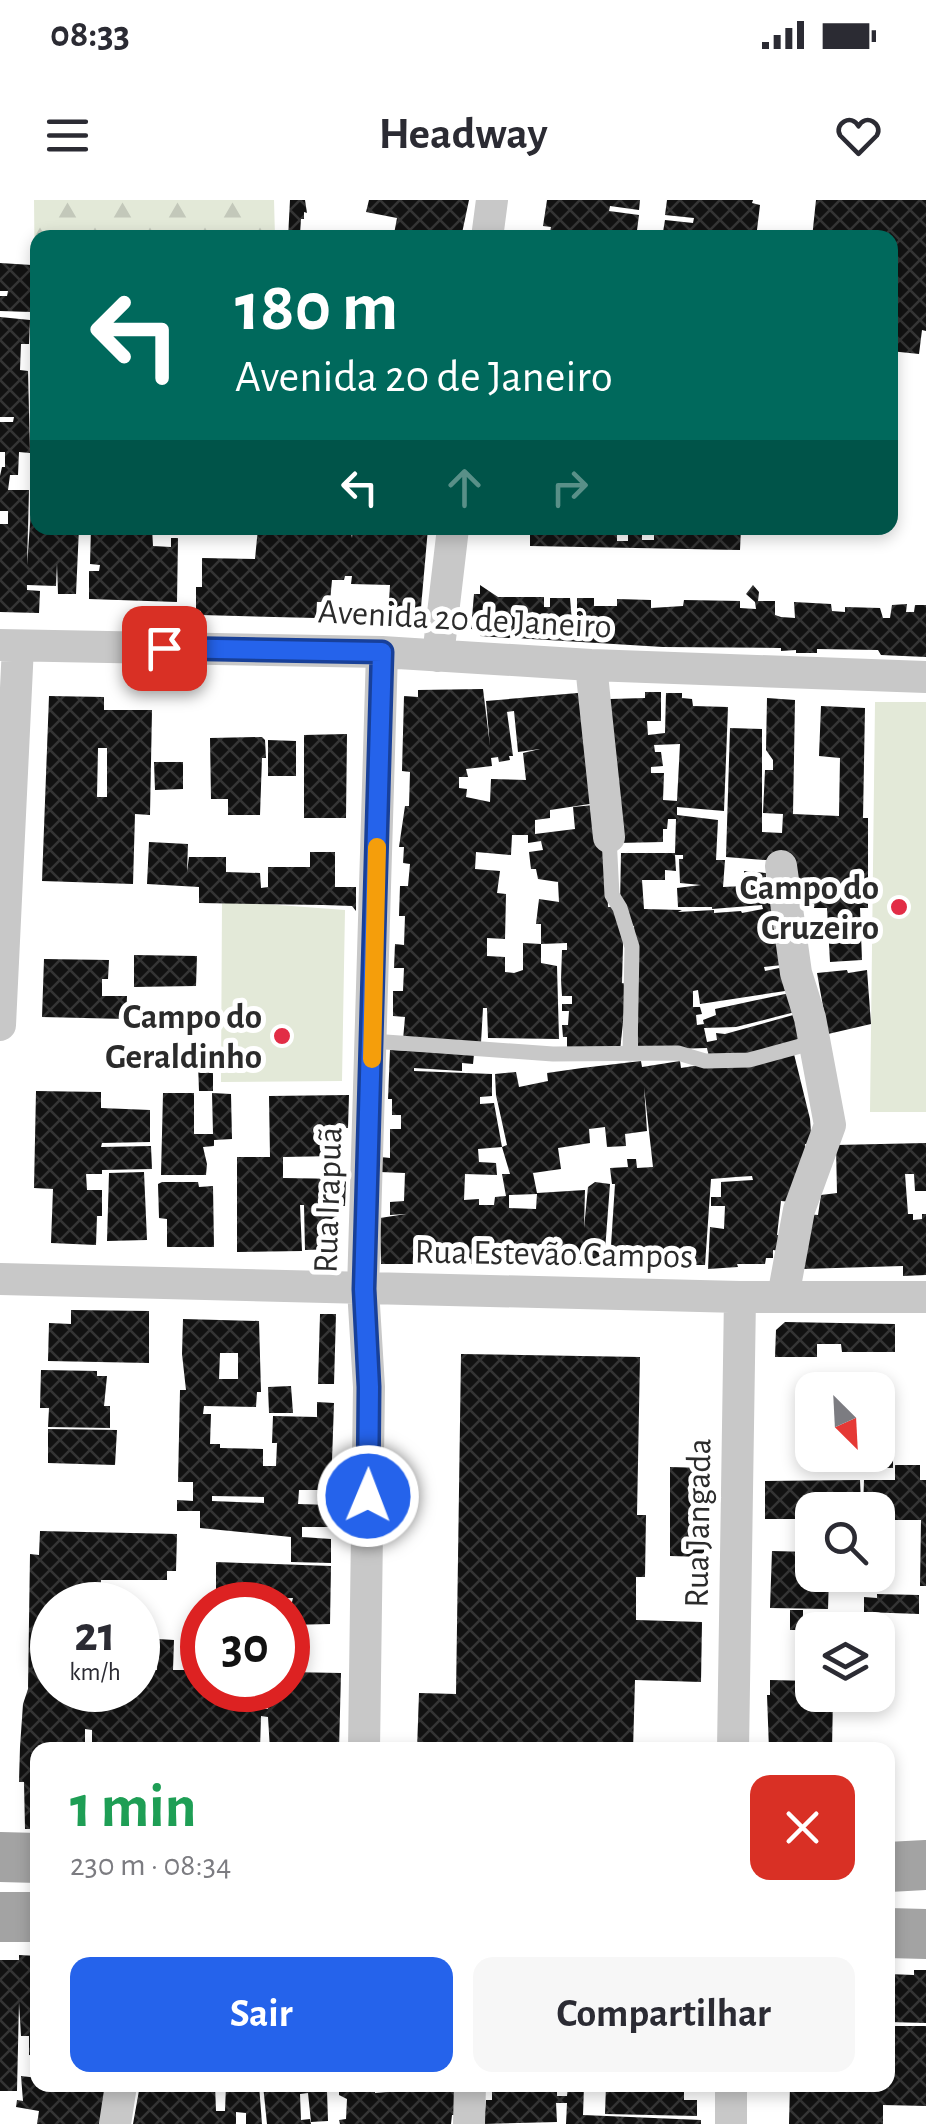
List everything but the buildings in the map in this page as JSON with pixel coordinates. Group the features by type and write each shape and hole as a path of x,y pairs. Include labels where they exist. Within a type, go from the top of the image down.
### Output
{"main road":[{"path":"0,1857 30,1858"},
{"path":"895,1867 926,1865"},
{"path":"0,1917 30,1917"},
{"path":"895,1933 926,1934"}],"street":[{"path":"488,230 492,200"},
{"path":"438,656 453,535"},
{"path":"0,1026 9,646"},
{"name":"Avenida 20 de Janeiro","path":"9,646 382,652 591,665 926,677"},
{"name":"Rua Irapuã","path":"364,1742 369,1387 364,1289 382,652"},
{"path":"591,665 609,837"},
{"path":"780,866 796,973 815,1042 830,1125 799,1210 783,1297"},
{"name":"Rua Estevão Campos","path":"0,1278 740,1297 926,1297"},
{"name":"Rua Jangada","path":"734,1742 740,1297"},
{"path":"114,2124 119,2092"},
{"path":"469,2124 470,2092"},
{"path":"731,2092 732,2124"}],"lane":[{"path":"609,837 612,896 620,908 632,947 630,1054"},
{"path":"372,1041 553,1054 678,1054 705,1061 750,1060 815,1042"}],"green space":[{"path":"34,200 274,200 275,230 34,230"},
{"name":"Campo do Cruzeiro","path":"875,702 926,702 926,1112 870,1112"},
{"name":"Campo do Geraldinho","path":"222,901 345,910 342,1081 221,1082"}],"slow traffic":[{"path":"372,1059 377,847"}],"place":[{"name":"Campo do Cruzeiro","path":"899,907"},
{"name":"Campo do Geraldinho","path":"282,1036"}],"route":[{"path":"164,648 382,652 364,1289 369,1387 368,1496"}]}
